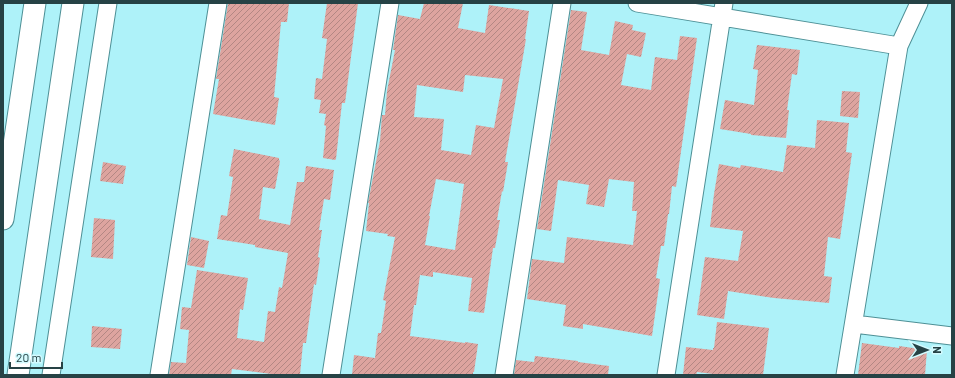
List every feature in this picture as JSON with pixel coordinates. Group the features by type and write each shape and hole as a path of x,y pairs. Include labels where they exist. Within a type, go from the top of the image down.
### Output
{"main road":[{"path":"3,219 35,3"},
{"path":"18,375 73,3"}],"street":[{"path":"51,375 108,3"},
{"path":"159,375 218,3"},
{"path":"331,375 390,3"},
{"path":"504,375 562,3"},
{"path":"637,3 723,10 899,46"},
{"path":"845,375 899,46 919,3"},
{"path":"666,375 723,10"},
{"path":"854,324 952,336"}],"building":[{"path":"228,3 289,3 287,22 281,22 274,97 279,98 275,125 213,114 219,79 216,79"},
{"path":"327,3 358,3 345,103 342,103 335,160 323,158 326,126 324,125 326,114 319,113 321,100 314,99 316,78 322,79 327,39 322,38"},
{"path":"424,3 463,3 458,28 485,33 489,5 529,11 526,39 505,162 508,162 497,220 500,220 495,248 493,248 484,313 468,311 472,278 433,272 433,277 420,275 416,305 414,305 410,336 478,344 474,372 473,375 352,375 354,355 375,358 378,333 381,333 386,301 383,300 395,237 387,236 388,234 366,231 368,203 380,141 382,115 385,115 387,91 395,50 393,50 398,15 420,19","holes":["465,75 503,79 494,128 476,125 471,155 441,150 444,119 414,117 417,85 463,92","436,179 464,184 455,250 425,245"]},
{"path":"571,10 587,12 581,50 609,55 615,21 633,25 632,30 646,33 641,57 627,54 621,85 651,90 655,57 677,60 680,36 697,38 676,187 672,186 664,246 661,246 656,278 660,279 652,336 583,324 583,329 563,326 566,305 527,299 532,259 564,263 567,237 633,245 637,211 632,211 634,182 609,179 604,207 586,204 589,185 558,180 551,231 537,229"},
{"path":"757,45 800,50 797,75 792,74 787,110 789,110 786,138 751,135 720,129 725,100 754,105 758,70 753,69"},
{"path":"842,91 860,92 858,118 840,116"},
{"path":"817,120 849,123 846,152 852,153 840,239 828,237 824,276 832,277 829,303 774,298 728,291 724,319 697,315 705,257 738,261 743,231 710,227 719,164 740,168 741,165 783,172 787,145 815,148"},
{"path":"234,149 279,158 280,161 275,189 263,187 259,219 290,225 297,182 304,182 306,166 334,170 330,200 324,199 319,230 322,230 318,257 320,258 316,285 314,284 306,343 303,343 300,375 279,375 232,369 231,375 169,375 171,362 186,363 189,330 180,329 182,307 191,308 197,270 248,278 243,310 240,309 237,338 264,342 268,311 275,312 279,287 282,288 288,253 255,247 255,245 217,239 221,215 227,216 233,177 229,176"},
{"path":"103,162 126,166 123,184 100,181"},
{"path":"94,218 115,220 113,259 91,257"},
{"path":"191,237 209,241 204,268 187,265"},
{"path":"717,322 769,328 763,375 721,375 697,372 696,375 683,375 686,347 713,350"},
{"path":"92,326 122,329 120,349 91,347"},
{"path":"862,343 927,350 925,375 858,375"},
{"path":"535,356 609,366 608,375 514,375 516,360 534,362"}]}
